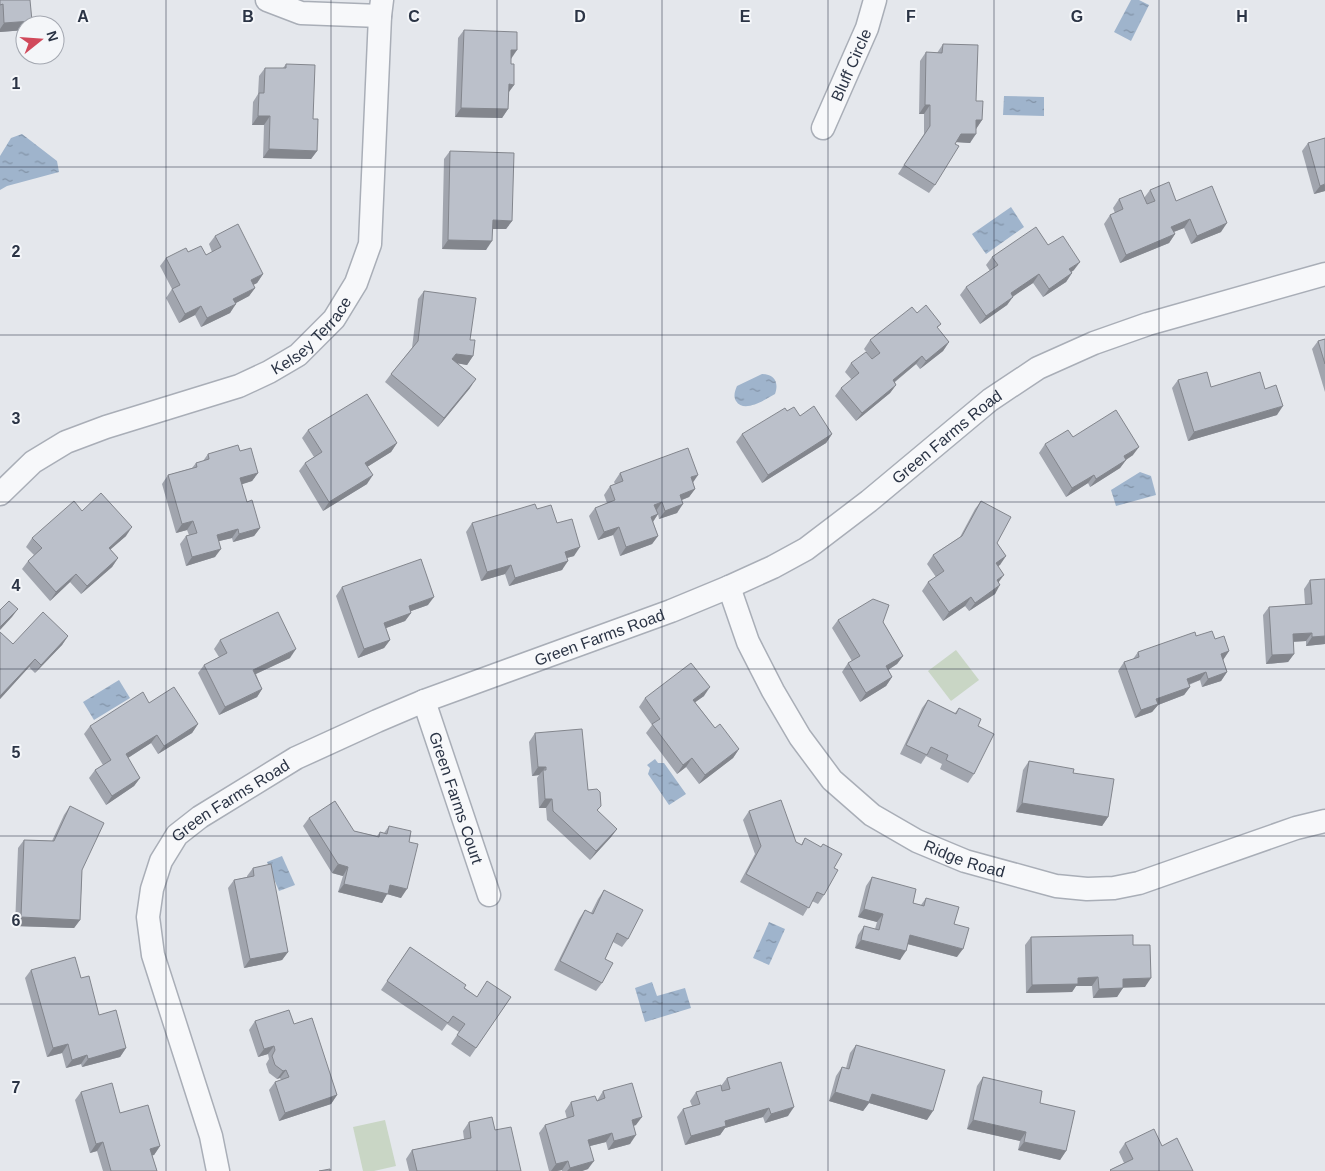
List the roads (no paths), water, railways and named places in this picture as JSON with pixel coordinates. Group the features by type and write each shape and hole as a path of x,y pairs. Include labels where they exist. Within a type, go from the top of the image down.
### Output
{"street":[{"path":"267,0 301,13 381,8"},
{"name":"Bluff Circle","path":"823,128 867,28 875,0"},
{"name":"Kelsey Terrace","path":"0,494 33,462 66,442 106,427 239,386 269,372 298,355 334,318 356,283 370,244 381,8"},
{"name":"Green Farms Road","path":"218,1171 212,1136 153,956 148,917 152,889 161,861 177,836 200,817 296,758 377,721 424,701 671,611 773,567 806,549 869,501 990,400 1038,368 1094,343 1148,324 1325,274"},
{"name":"Ridge Road","path":"729,587 748,642 773,691 800,737 832,780 872,815 918,841 965,861 1056,886 1087,889 1114,888 1139,882 1296,828 1325,821"},
{"name":"Green Farms Court","path":"424,701 489,895"}],"water":[{"path":"1131,0 1139,0 1149,5 1131,41 1114,32"},
{"path":"1004,96 1044,97 1044,116 1003,115"},
{"path":"22,134 57,161 59,172 7,186 0,190 0,156 11,138"},
{"path":"1011,207 1024,227 986,254 972,234"},
{"path":"762,374 773,377 775,380 775,394 749,406 740,405 735,397 737,386"},
{"path":"1140,472 1151,476 1156,495 1116,506 1111,490"},
{"path":"119,680 130,698 94,720 83,702"},
{"path":"655,759 658,763 664,763 686,794 669,805 648,774 650,768 647,765"},
{"path":"282,856 295,885 279,891 267,862"},
{"path":"769,922 785,929 769,965 753,958"},
{"path":"652,982 657,996 685,988 691,1008 645,1022 635,988"}]}
